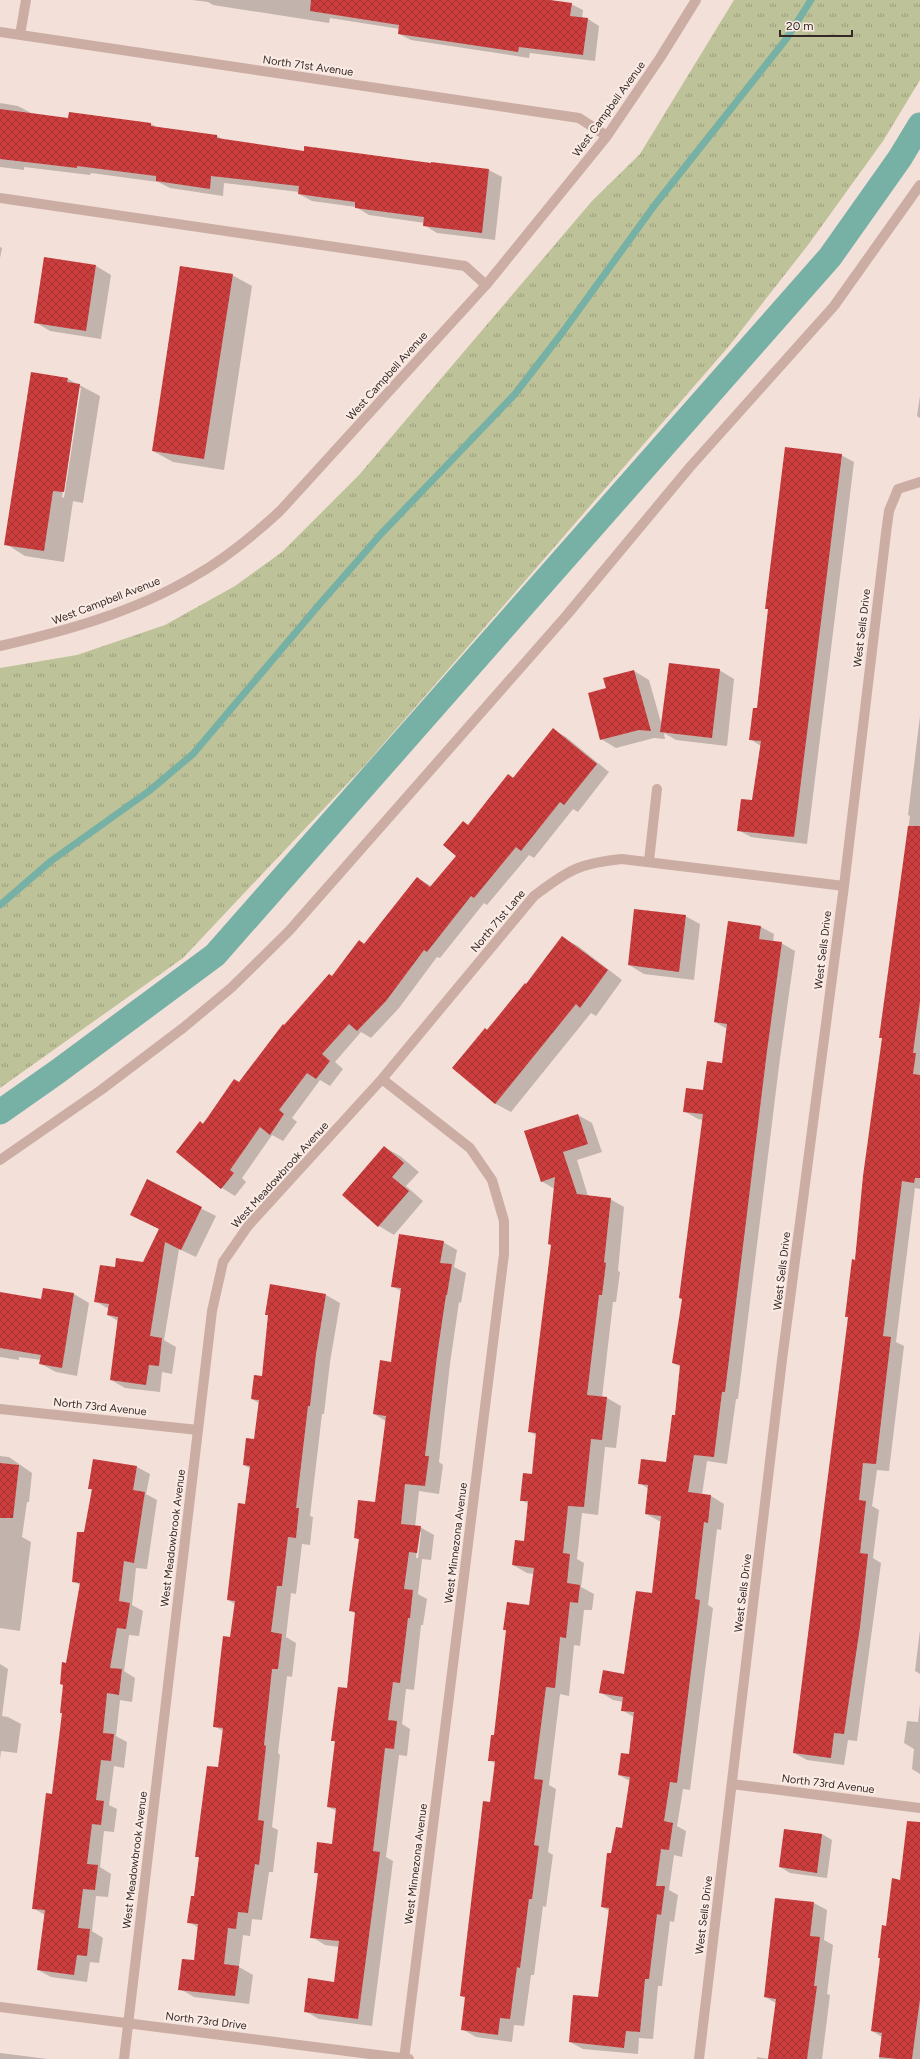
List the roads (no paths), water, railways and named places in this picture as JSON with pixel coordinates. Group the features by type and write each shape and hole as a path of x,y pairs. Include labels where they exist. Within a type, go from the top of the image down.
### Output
{"street":[{"path":"20,34 26,0"},
{"name":"West Campbell Avenue","path":"0,646 51,635 156,596 194,577 257,532 280,511 486,285 607,136 660,58 696,0"},
{"name":"North 71st Avenue","path":"0,32 579,118 607,136"},
{"path":"0,1160 101,1090 183,1028 231,988 288,931 566,616 690,467 834,306 920,185"},
{"path":"0,198 465,266 486,285"},
{"name":"West Sells Drive","path":"699,2059 782,1360 844,886 889,511 898,489 920,482"},
{"path":"649,862 657,789"},
{"name":"North 71st Lane","path":"382,1079 534,896 563,874 590,863 622,859 844,886"},
{"name":"West Meadowbrook Avenue","path":"124,2059 212,1312 223,1262 248,1226 382,1079"},
{"name":"West Minnezona Avenue","path":"382,1079 470,1148 492,1180 504,1221 504,1254 404,2059"},
{"name":"North 73rd Avenue","path":"0,1409 198,1430"},
{"name":"North 73rd Avenue","path":"732,1784 920,1808"},
{"name":"North 73rd Drive","path":"0,2008 408,2059"}],"waterway":[{"path":"0,905 51,861 149,791 193,754 381,534 515,394 562,333 654,206 787,38 811,0"},
{"path":"0,1112 57,1072 215,955 830,257 900,158 920,125"}]}
